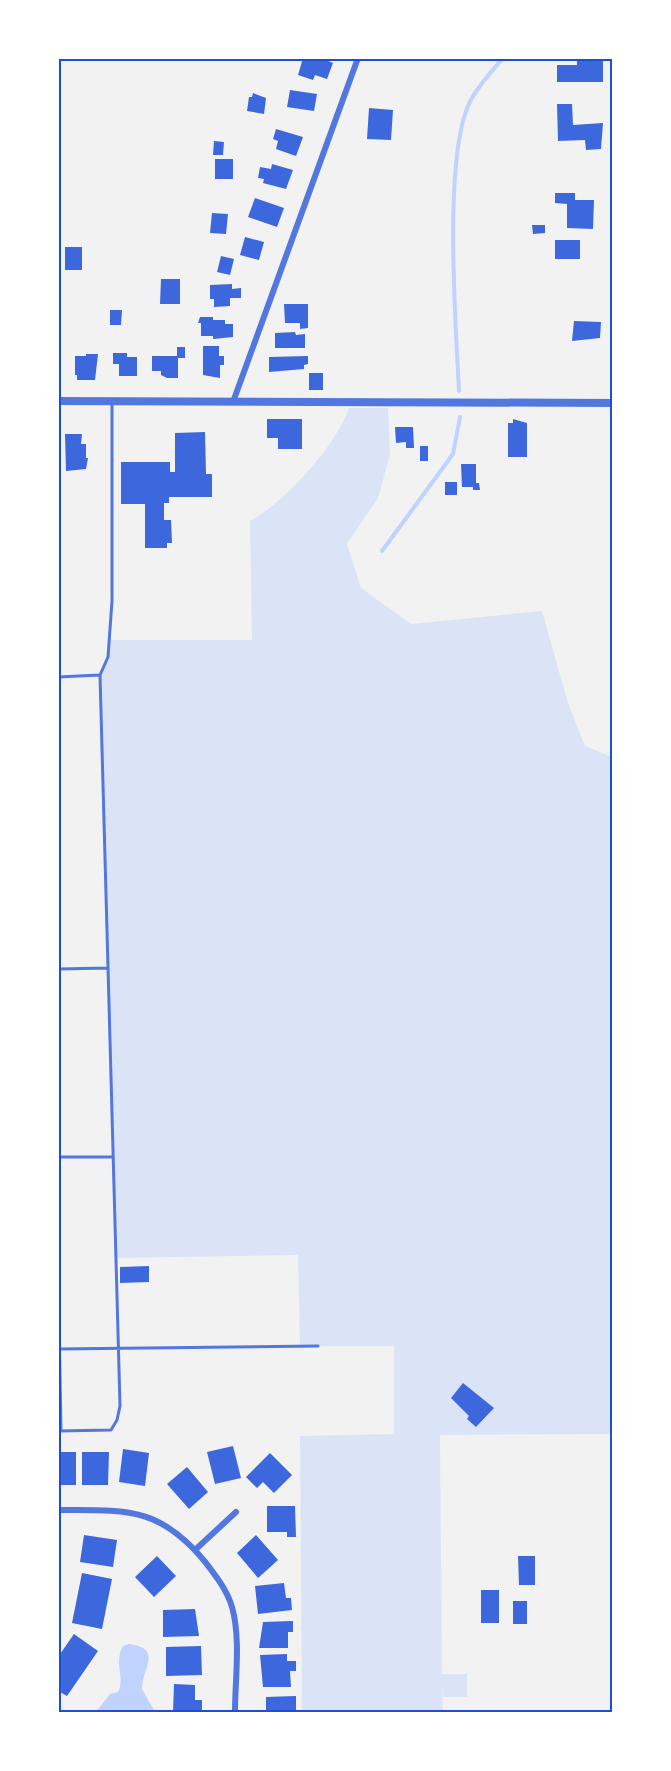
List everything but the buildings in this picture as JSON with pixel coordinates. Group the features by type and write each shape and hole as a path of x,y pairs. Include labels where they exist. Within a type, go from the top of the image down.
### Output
{"street":[{"path":"233,402 358,58"},
{"path":"58,402 612,403"},
{"path":"58,1510 120,1510 138,1513 153,1518 168,1527 195,1550 226,1591 232,1607 235,1623 235,1713"},
{"path":"195,1550 236,1512"}],"lane":[{"path":"58,1269 60,1431 105,1432 113,1427 120,1406 100,675 108,657 112,601 112,402"},
{"path":"58,677 100,675"},
{"path":"58,969 108,968"},
{"path":"58,1157 112,1156"},
{"path":"59,1349 318,1346"}],"shaded area":[{"path":"349,408 388,408 390,455 378,498 347,544 361,588 411,624 542,611 568,703 585,746 612,757 612,1434 440,1435 442,1674 467,1674 467,1697 443,1697 442,1686 443,1712 302,1712 300,1436 394,1434 394,1346 300,1346 298,1255 115,1258 100,675 106,665 110,640 252,640 250,521 279,500 308,472 333,439"}],"water":[{"path":"129,1644 146,1650 148,1655 149,1660 142,1689 155,1712 96,1712 110,1694 118,1692 121,1681 120,1653 123,1646"}],"waterway":[{"path":"459,391 453,239 457,156 463,122 472,98 503,58"},
{"path":"382,551 453,454 460,417"}]}
